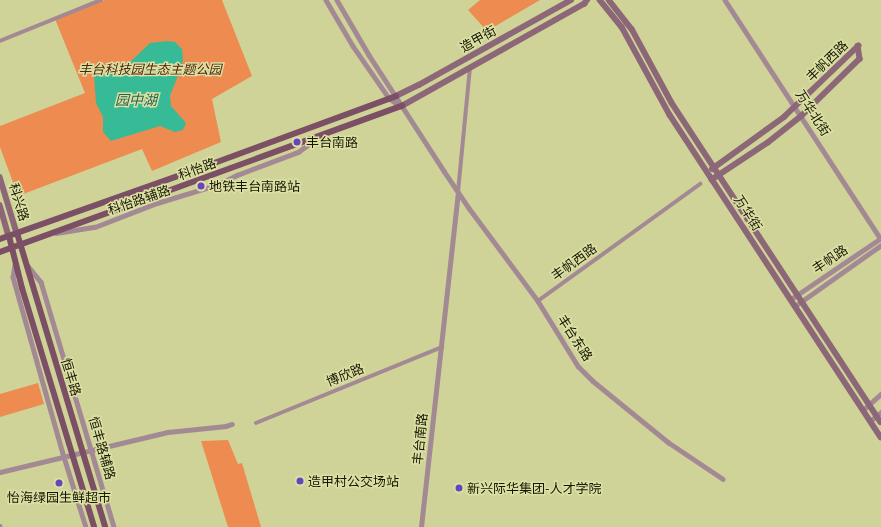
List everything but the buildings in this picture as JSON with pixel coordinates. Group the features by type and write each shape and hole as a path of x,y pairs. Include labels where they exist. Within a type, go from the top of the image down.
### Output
{"main road":[{"name":"造甲街","path":"396,96 419,85 571,0"},
{"name":"造甲街","path":"402,106 584,4 587,0"},
{"name":"万华街","path":"600,0 622,27 661,100 881,437"},
{"name":"万华街","path":"609,0 632,29 664,90 797,295 870,404 879,414 881,422"},
{"name":"丰帆西路","path":"707,172 765,132 796,107 858,46 860,59 802,116 768,142 712,180"},
{"name":"科怡路","path":"0,239 198,169 396,96"},
{"name":"科怡路","path":"0,252 402,106"},
{"name":"科兴路","path":"0,178 17,233"},
{"name":"科兴路","path":"0,205 9,236"},
{"name":"恒丰路","path":"17,233 105,527"},
{"name":"恒丰路","path":"9,236 94,527"}],"street":[{"path":"0,41 101,0"},
{"path":"326,0 353,46 389,98 402,106"},
{"path":"337,0 359,39 458,193"},
{"name":"万华北街","path":"725,0 881,238"},
{"name":"造甲街","path":"458,193 470,68"},
{"name":"科怡路辅路","path":"52,234 95,227 157,203 219,184 237,175 298,152 317,138"},
{"name":"丰帆西路","path":"538,301 700,184"},
{"name":"丰台东路","path":"458,193 538,301 578,366 668,442 723,479"},
{"name":"丰台南路","path":"421,527 458,193"},
{"name":"丰帆路","path":"791,299 881,238"},
{"name":"丰帆路","path":"795,306 881,245"},
{"path":"16,263 13,277 64,456 86,527"},
{"name":"恒丰路辅路","path":"27,265 41,282 114,527"},
{"name":"博欣路","path":"256,423 442,347"},
{"path":"863,410 881,394"},
{"path":"870,421 879,414"},
{"path":"0,472 168,432 226,426 232,424"}],"green space":[{"name":"丰台科技园生态主题公园","path":"105,0 222,0 252,76 212,99 221,142 152,171 142,149 18,196 0,147 0,126 85,93 55,19"},
{"path":"480,0 540,0 487,31 468,10"},
{"path":"38,383 44,404 0,417 0,394"},
{"path":"228,440 238,464 242,463 261,527 228,527 201,441"}],"water":[{"name":"园中湖","path":"167,41 175,42 182,49 183,60 181,68 170,96 171,106 186,123 183,130 175,132 160,126 111,141 103,132 103,117 96,103 94,75 98,70 110,68 115,72 117,68 127,65 150,43"}],"place":[{"name":"丰台南路","path":"297,142"},
{"name":"地铁丰台南路站","path":"201,186"},
{"name":"造甲村公交场站","path":"300,481"},
{"name":"怡海绿园生鲜超市","path":"59,483"},
{"name":"新兴际华集团-人才学院","path":"459,488"}]}
